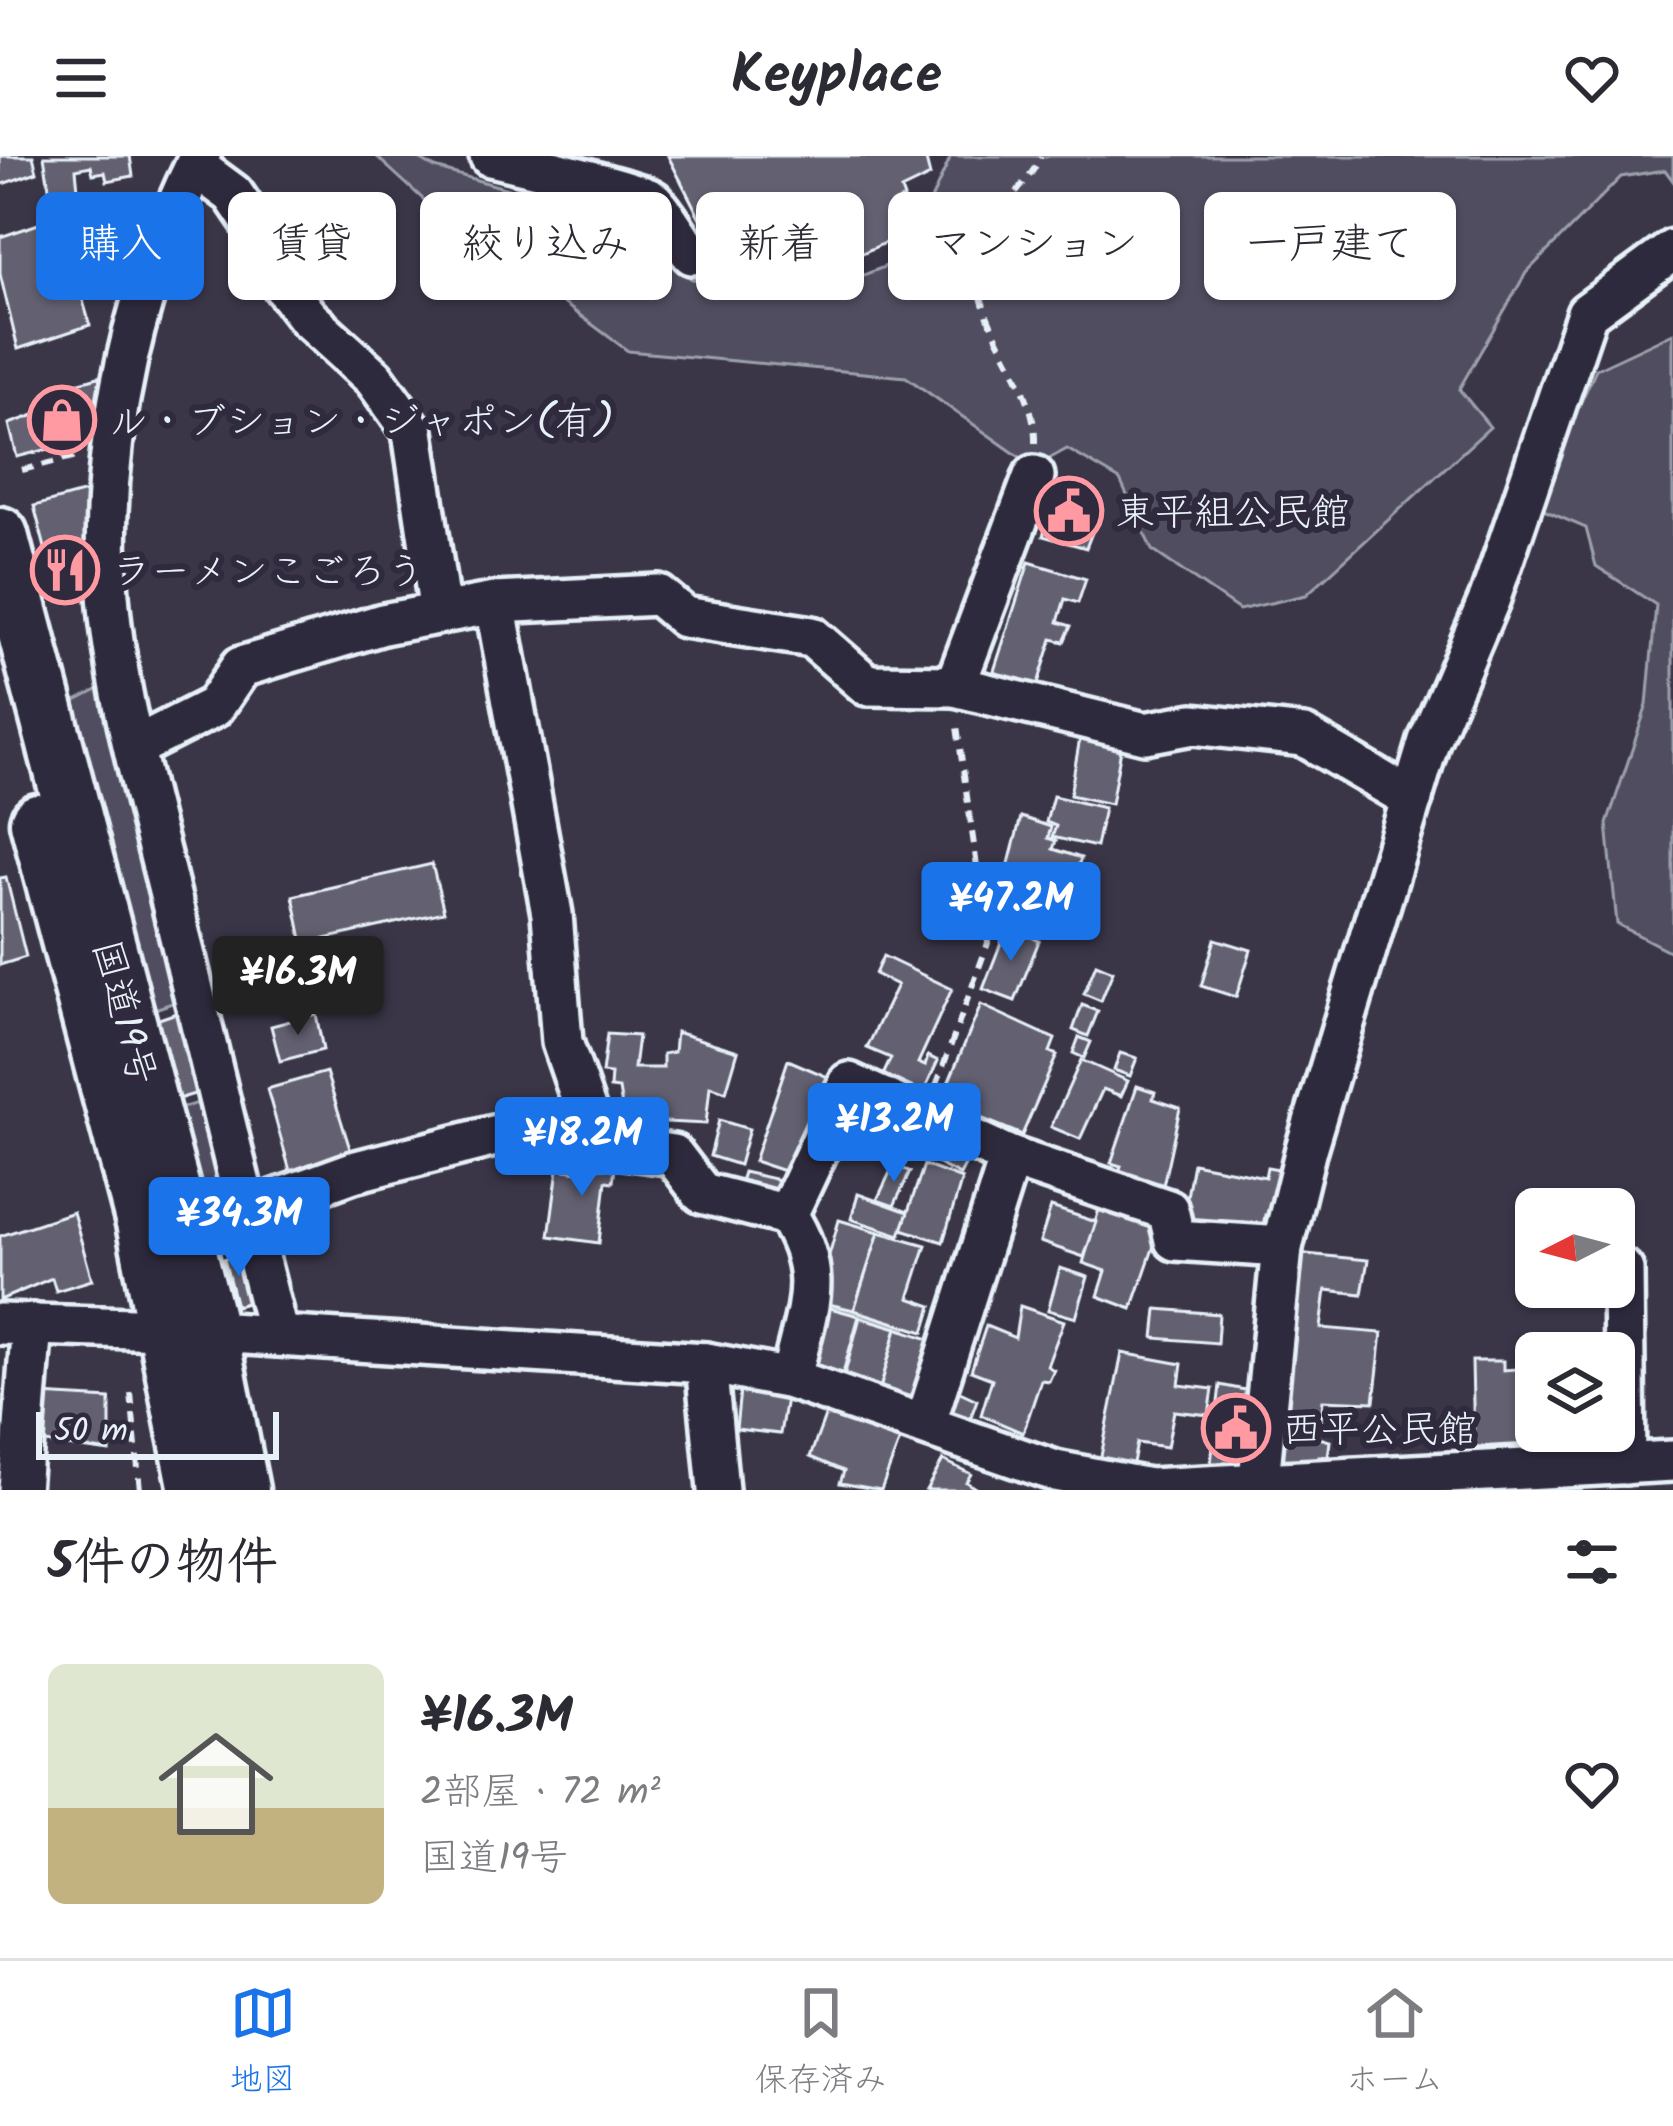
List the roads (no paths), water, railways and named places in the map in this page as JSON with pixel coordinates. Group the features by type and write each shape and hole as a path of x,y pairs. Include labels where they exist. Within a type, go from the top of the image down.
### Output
{"highway":[{"name":"国道19号","path":"0,536 188,1331 197,1490"},
{"name":"国道19号","path":"0,682 144,1223 188,1331 241,1490"}],"street":[{"path":"490,156 603,171 651,199 692,254"},
{"path":"278,1336 135,747 107,584 111,447 140,308 197,161 233,194 252,222 264,261 308,318 374,378 413,432 440,613"},
{"path":"1258,1486 1282,1247 1306,1149 1430,741 1490,598 1587,313 1673,250"},
{"path":"955,686 1034,476"},
{"path":"135,747 214,707 241,668 383,624 494,603 658,595 684,617 812,637 867,685 955,686 1031,700 1145,733 1193,724 1304,736 1412,799"},
{"path":"494,603 552,914 562,1042 598,1146"},
{"path":"788,1215 849,1083 1010,1156 1168,1210 1175,1240 1282,1247"},
{"path":"246,1211 353,1172 510,1132 674,1156 702,1193 788,1215 808,1246 813,1299 791,1379"},
{"path":"925,1425 1010,1156"},
{"path":"1623,1308 1625,1464"},
{"path":"19,1490 16,1324 706,1363 791,1379 1055,1471 1149,1490 1673,1462"},
{"path":"706,1363 718,1490"}],"waterway":[{"path":"819,1304 903,1328"}],"place":[{"name":"ル・ブション・ジャポン(有)","path":"62,420"},
{"name":"東平組公民館","path":"1069,511"},
{"name":"ラーメンこごろう","path":"65,570"},
{"name":"西平公民館","path":"1236,1428"}]}
